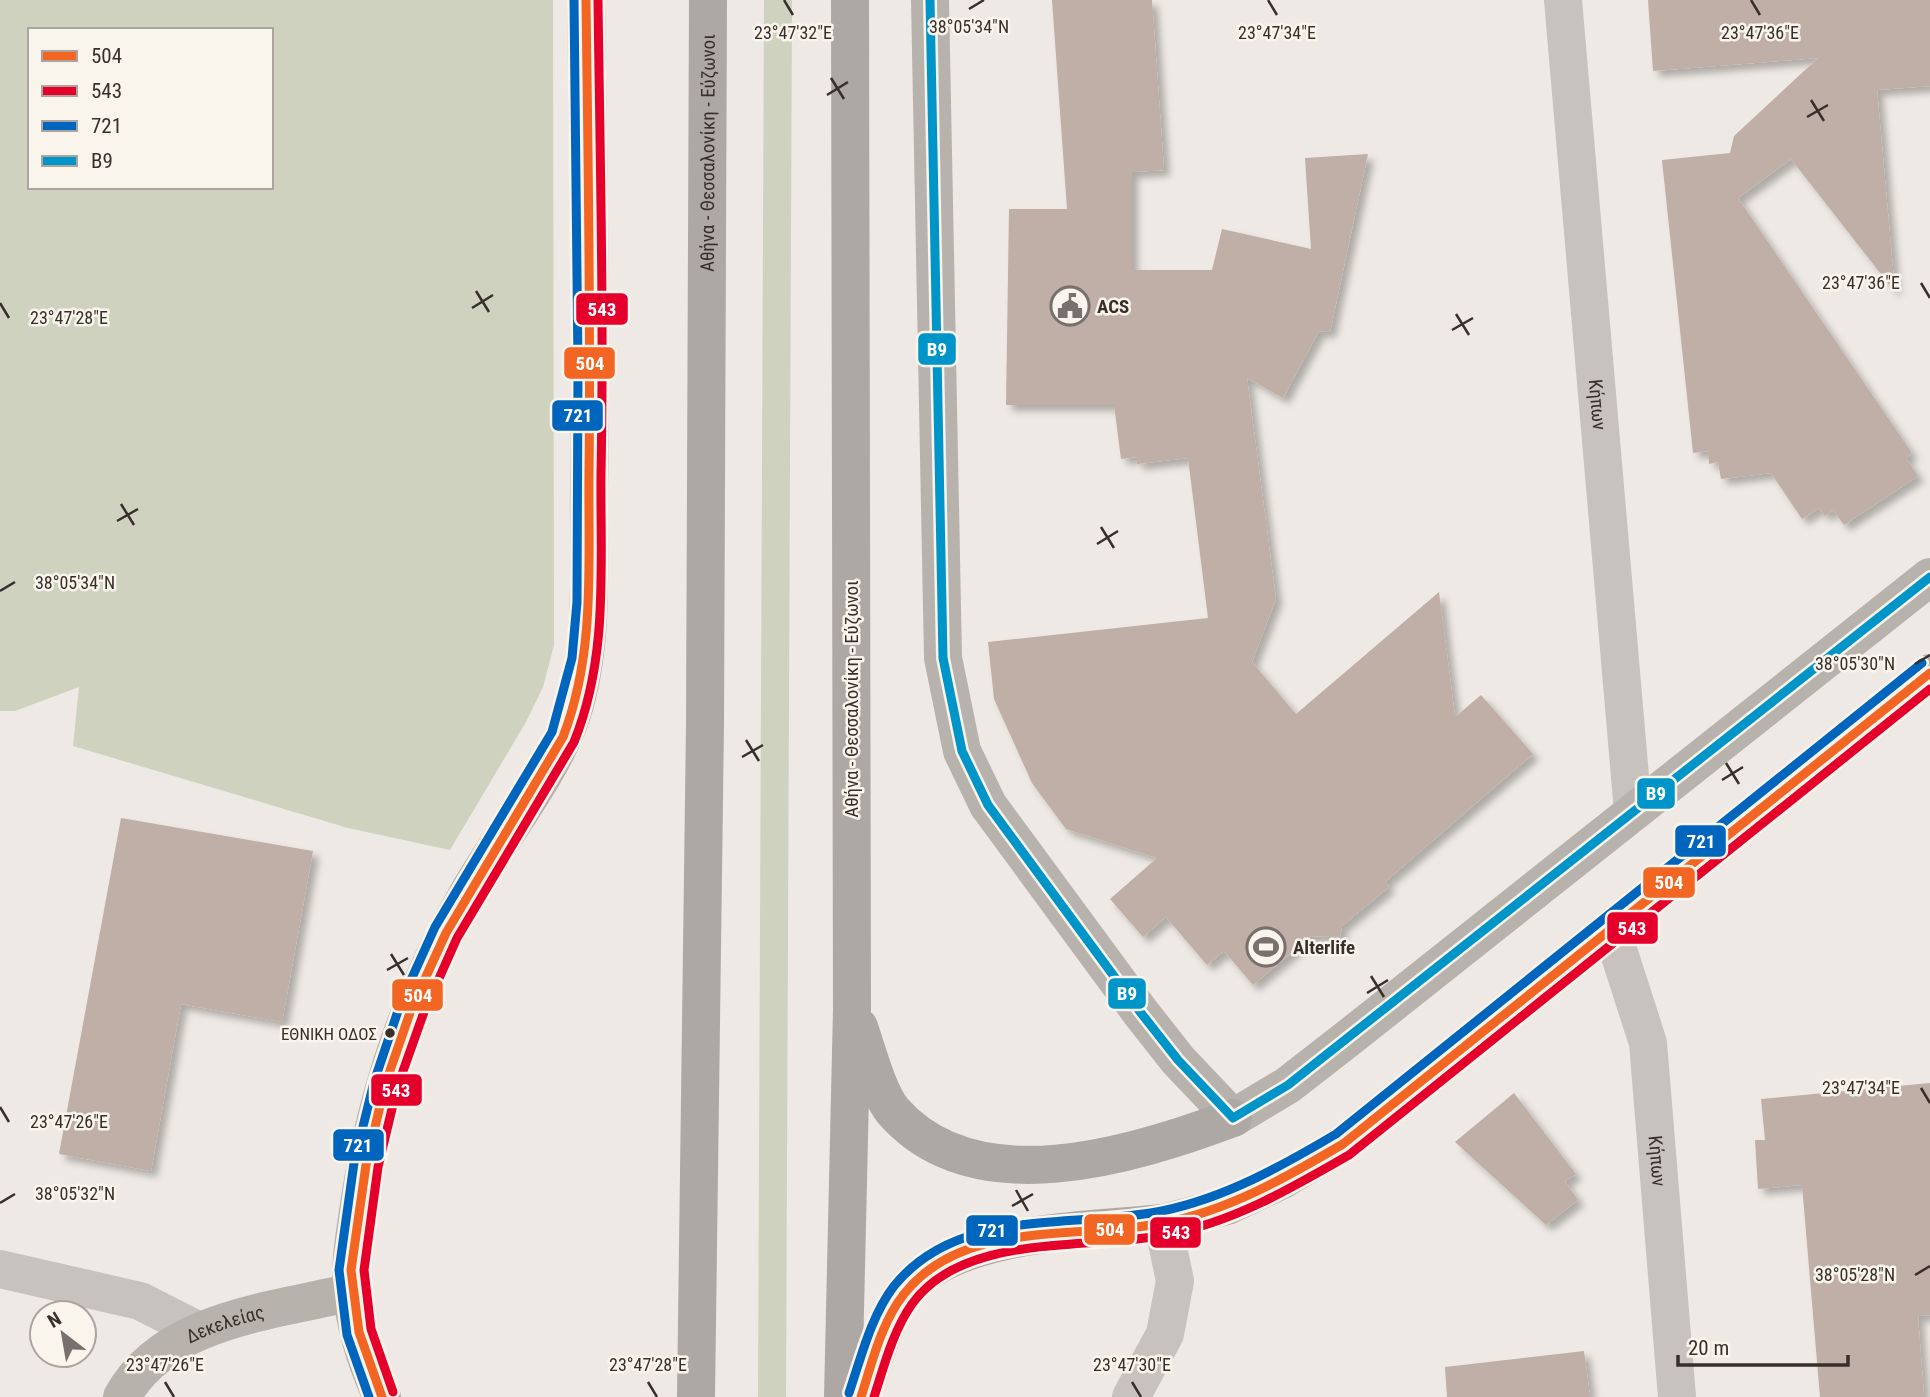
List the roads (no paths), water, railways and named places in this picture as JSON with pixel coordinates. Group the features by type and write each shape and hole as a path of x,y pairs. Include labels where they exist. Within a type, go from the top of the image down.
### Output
{"highway":[{"name":"Αθήνα - Θεσσαλονίκη - Εύζωνοι","path":"696,1397 705,710 708,0"},
{"name":"Αθήνα - Θεσσαλονίκη - Εύζωνοι","path":"843,1397 852,1009 850,0"},
{"path":"852,1009 891,1109 921,1137 957,1156 999,1164 1053,1163 1111,1156 1172,1140 1233,1118"},
{"path":"861,1397 887,1322 905,1292 933,1267 967,1251 1008,1240 1163,1223"}],"main road":[{"path":"382,1397 372,1376 352,1292 353,1245 368,1145 419,989 467,894 554,754 571,717 582,678 587,616 592,371 586,0"},
{"path":"930,0 943,658 962,751 988,805 1178,1060 1233,1118 1288,1085 1930,577"},
{"path":"1163,1223 1227,1206 1284,1179 1343,1144 1612,931 1930,673"},
{"name":"Δεκελείας","path":"122,1397 147,1364 164,1349 199,1331 352,1292"}],"street":[{"name":"Κήπων","path":"1563,0 1633,811"},
{"name":"Κήπων","path":"1612,931 1648,1043 1677,1397"},
{"path":"1131,1397 1165,1334 1175,1280 1163,1223"},
{"path":"0,1269 140,1301 199,1331"}],"place":[{"name":"ACS","path":"1070,306"},
{"name":"Alterlife","path":"1266,947"},
{"name":"ΕΘΝΙΚΗ ΟΔΟΣ","path":"390,1033"}]}
